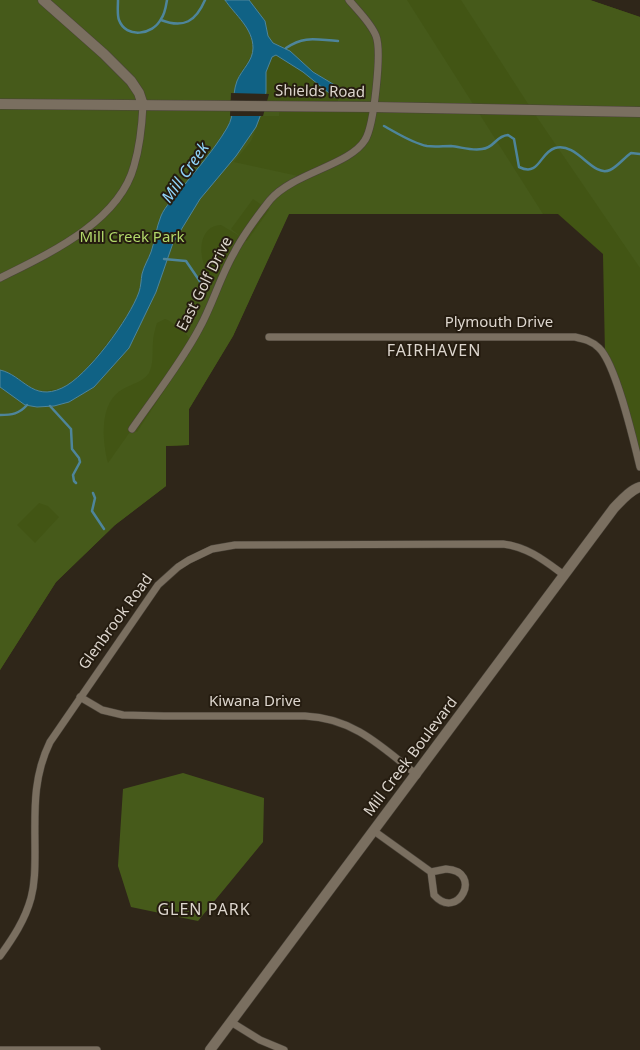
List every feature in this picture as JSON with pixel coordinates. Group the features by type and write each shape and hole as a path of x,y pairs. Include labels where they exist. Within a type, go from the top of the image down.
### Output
{"street":[{"path":"0,278 62,245 86,229 108,210 123,191 134,168 142,125 143,105 139,93 131,81 104,54 43,0"},
{"name":"East Golf Drive","path":"132,429 196,335 234,252 271,200 282,190 303,177 356,150 365,140 371,121 379,45 372,28 349,0"},
{"name":"Shields Road","path":"0,104 373,107 640,112"},
{"name":"Plymouth Drive","path":"269,337 575,337 584,339 605,354 615,378 640,467"},
{"name":"Mill Creek Boulevard","path":"210,1050 614,508 636,488 640,487"},
{"name":"Glenbrook Road","path":"0,956 20,927 31,898 35,866 36,792 39,769 50,742 158,585 178,567 201,554 224,546 246,544 503,544 532,552 564,575"},
{"name":"Kiwana Drive","path":"80,697 102,710 122,715 305,716 327,718 346,724 364,733 416,774"},
{"path":"374,831 430,872 433,891 438,899 449,903 455,902 462,896 466,885 464,879 457,871 446,869 430,872"},
{"path":"231,1022 260,1040 284,1050"},
{"path":"0,1050 97,1050"}],"green space":[{"name":"Mill Creek Park","path":"0,0 225,0 248,29 254,46 252,55 238,80 234,92 233,105 280,106 279,116 261,116 251,141 234,162 303,177 341,159 365,140 373,107 338,107 338,97 342,90 304,65 290,51 273,43 268,36 265,21 249,0 407,0 543,214 289,214 233,336 189,409 189,445 166,446 166,486 115,525 56,582 0,670 0,387 37,407 54,406 69,402 94,387 129,348 156,292 173,243 200,199 248,139 232,118 215,146 162,215 135,302 116,332 82,374 72,383 59,389 40,391 32,389 13,375 0,370","holes":["253,199 269,210 247,241 231,229","221,225 243,238 220,283 206,269 203,263 201,248 204,235 208,230","165,319 185,334 194,345 137,432 132,429 108,463 104,444 106,412 115,395 141,381 149,373 152,365 153,337 157,323","39,503 48,506 59,517 35,543 17,525"]},
{"name":"Mill Creek Park","path":"43,0 590,0 640,17 640,467 605,354 603,254 558,214 289,213 233,336 189,409 189,445 166,446 166,486 115,525 56,582 0,670 0,104"},
{"path":"461,0 590,0 640,17 640,268 532,110"},
{"path":"183,773 264,798 263,842 198,921 131,907 118,866 123,789"}],"water":[{"path":"225,0 249,0 265,21 268,36 273,43 290,51 313,72 343,90 338,97 334,97 303,72 276,55 272,57 266,72 264,106 256,127 236,156 200,199 173,243 156,292 129,348 94,387 69,402 54,406 37,407 25,405 0,387 0,370 35,390 43,392 62,388 72,382 95,360 127,316 140,290 143,271 163,212 211,152 230,123 237,81 253,53 253,48 247,28"}],"pier":[{"path":"231,93 269,94 263,116 230,116"}],"waterway":[{"path":"118,0 118,18 122,26 127,30 140,33 152,29 157,24 163,15 167,0"},
{"path":"161,20 176,24 188,21 198,13 205,0"},
{"path":"286,48 305,40 338,41"},
{"path":"384,126 421,145 451,146 474,150 490,147 500,137 508,135 514,139 519,167 526,169 535,167 546,154 555,148 571,150 597,169 603,171 613,169 631,153 640,154"},
{"path":"164,259 186,261 201,283"},
{"path":"0,415 15,413 27,405"},
{"path":"50,406 71,429 72,449 80,462 73,475 76,483"},
{"path":"93,493 95,498 92,511 104,529"}],"district":[{"name":"FAIRHAVEN","path":"434,351"},
{"name":"GLEN PARK","path":"204,910"}],"water label":[{"name":"Mill Creek","path":"186,173"}]}
